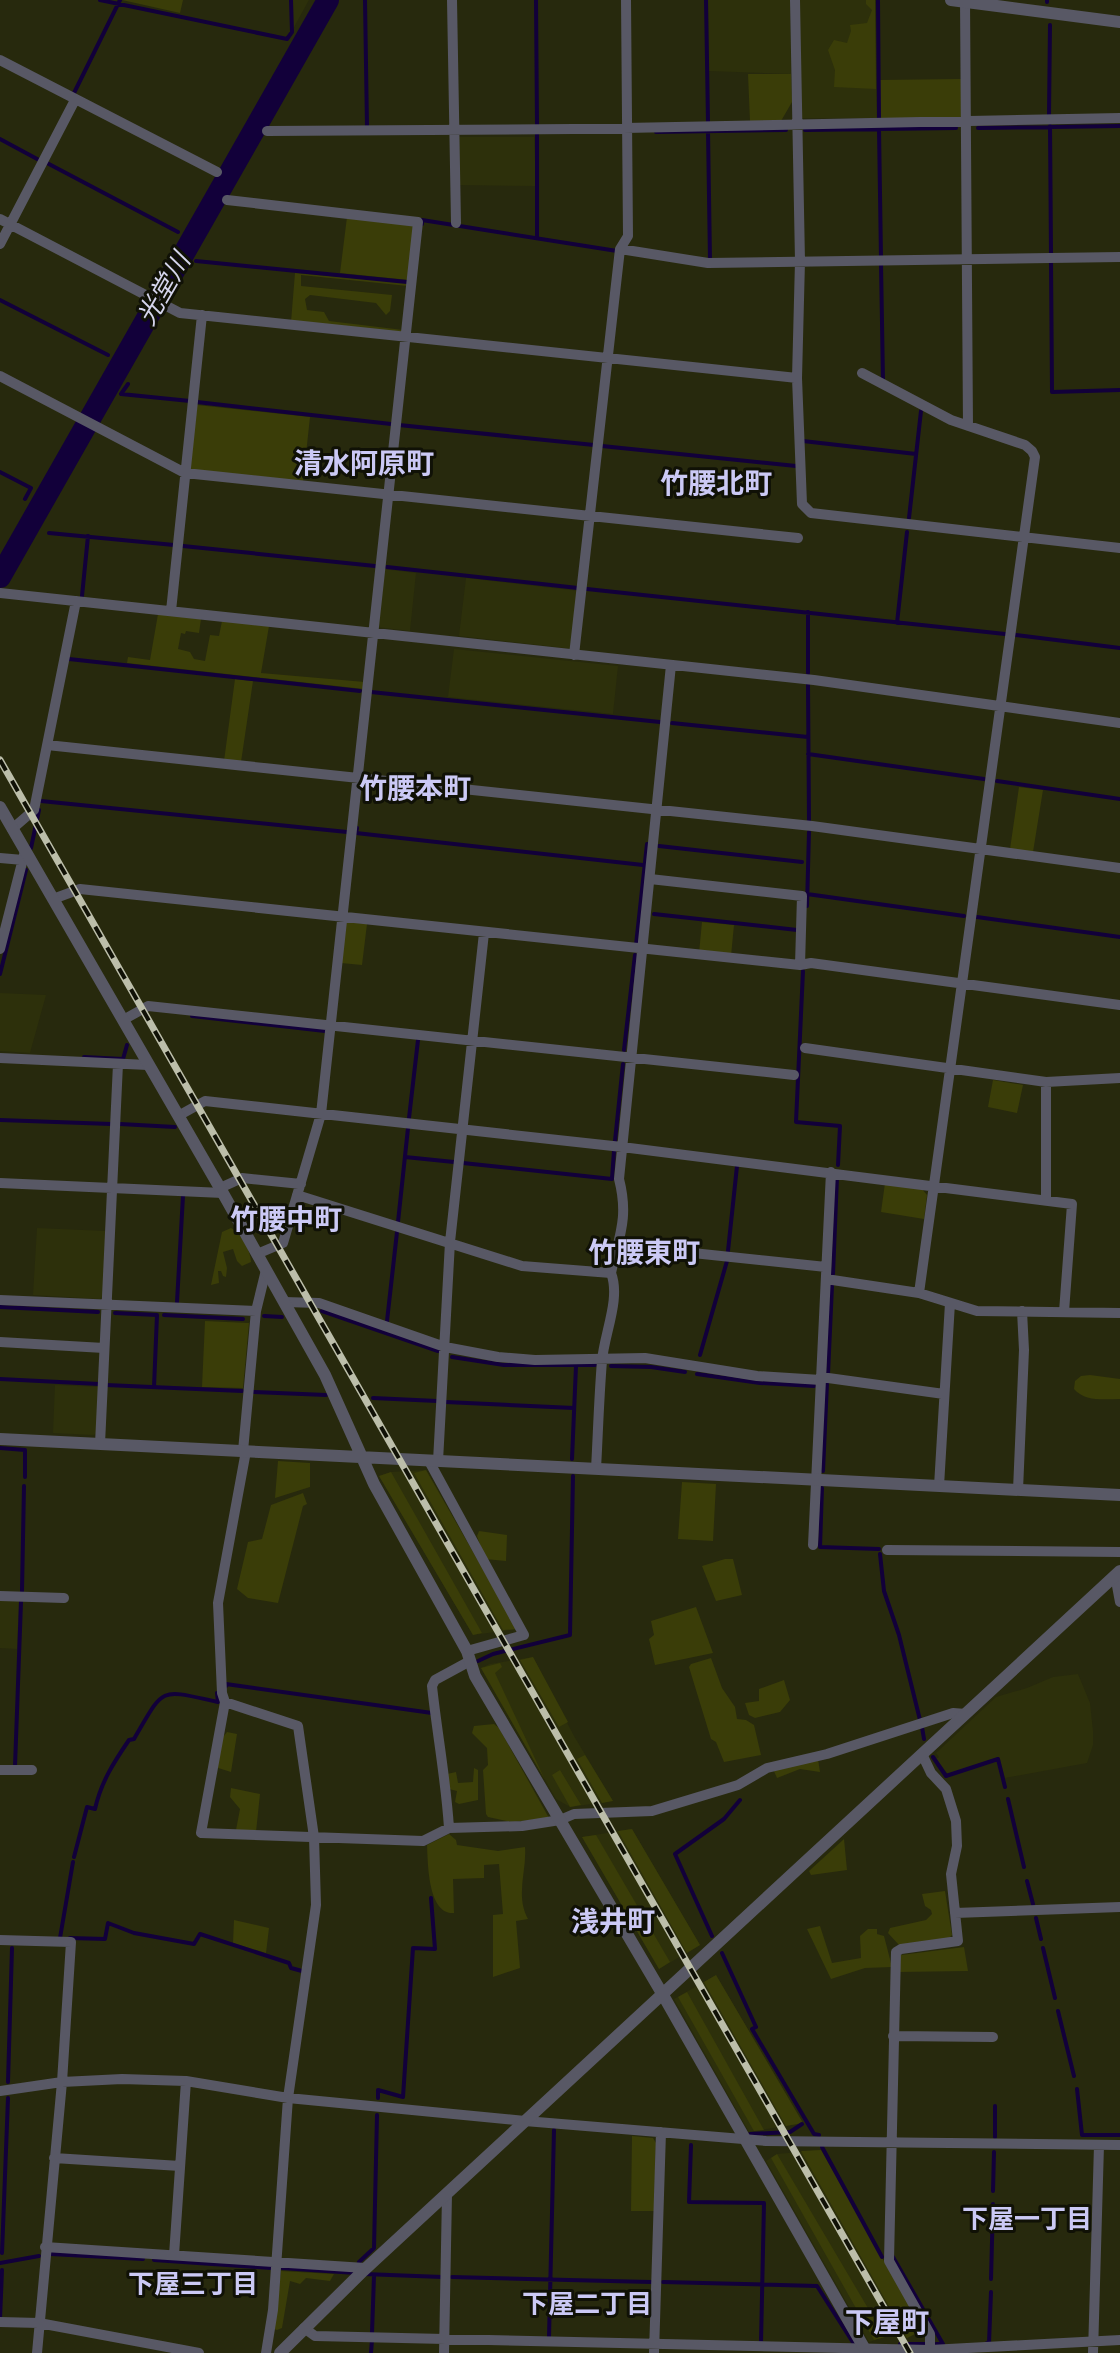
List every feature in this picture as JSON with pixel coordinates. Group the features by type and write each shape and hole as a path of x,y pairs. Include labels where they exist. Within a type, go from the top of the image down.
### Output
{"street":[{"path":"452,0 456,223"},
{"path":"574,655 620,249 628,236 626,0"},
{"path":"795,0 800,261 797,378 802,504 805,510 1120,548"},
{"path":"951,0 1120,22"},
{"path":"965,1 968,426"},
{"path":"0,60 217,172"},
{"path":"0,244 5,222 75,100"},
{"path":"267,131 627,128 1120,118"},
{"path":"227,200 418,222 321,1114 283,1243 257,1254"},
{"path":"5,222 180,313 797,378"},
{"path":"620,249 708,263 1120,257"},
{"path":"171,611 202,315"},
{"path":"862,373 968,426 1025,445 1035,457 919,1293"},
{"path":"0,376 185,473 798,538"},
{"path":"1,593 814,680 1120,723"},
{"path":"12,829 34,810 76,601"},
{"path":"596,1469 602,1357 612,1300 611,1273 624,1223 624,1198 619,1179 671,665"},
{"path":"47,745 812,826 1120,868"},
{"path":"0,807 24,856 53,899 222,1190 336,1396 362,1457 468,1656 475,1676 663,1995 866,2351"},
{"path":"0,858 24,856"},
{"path":"0,949 24,856"},
{"path":"650,879 802,896 800,965"},
{"path":"53,899 80,889 643,950 800,965 811,963 1120,1005"},
{"path":"449,1828 447,1788 432,1686 435,1680 468,1656 524,1635 434,1461 445,1347 450,1242 484,933"},
{"path":"123,1020 148,1006 794,1075"},
{"path":"805,1048 1046,1082 1120,1078"},
{"path":"0,1058 148,1065"},
{"path":"100,1444 118,1064"},
{"path":"1046,1082 1046,1200"},
{"path":"178,1116 205,1101 622,1147 1072,1204 1064,1312"},
{"path":"813,1545 831,1172"},
{"path":"0,1183 222,1190 242,1178 299,1189 522,1266 611,1273"},
{"path":"617,1245 826,1273 919,1293 977,1311 1120,1313"},
{"path":"266,1270 256,1311 244,1451 218,1603 225,1702 201,1833 423,1841 449,1828 522,1826 560,1820 574,1814 652,1811 738,1785 767,1768 827,1754 953,1713 966,1714"},
{"path":"0,1300 256,1311"},
{"path":"284,1302 319,1303 445,1347 535,1360 645,1358 757,1376 821,1379 944,1394"},
{"path":"939,1486 950,1303"},
{"path":"1018,1490 1024,1350 1022,1311"},
{"path":"0,1342 104,1348"},
{"path":"0,1439 1120,1495"},
{"path":"887,1550 1120,1552"},
{"path":"1118,1573 1120,1602"},
{"path":"280,2353 350,2283 1118,1573"},
{"path":"0,1596 64,1598"},
{"path":"225,1702 298,1726 314,1837 316,1905 288,2098 277,2261 266,2353"},
{"path":"922,1754 931,1773 946,1789 956,1821 957,1846 951,1874 958,1941 896,1952 889,2261 930,2334 930,2350"},
{"path":"0,1770 32,1770"},
{"path":"955,1913 1120,1907"},
{"path":"0,1940 71,1942 62,2082 37,2353"},
{"path":"893,2036 993,2037"},
{"path":"0,2091 62,2082 122,2079 186,2081 288,2098 743,2139 1120,2145"},
{"path":"174,2255 186,2081"},
{"path":"654,2348 661,2132"},
{"path":"1093,2347 1099,2145"},
{"path":"54,2158 180,2166"},
{"path":"444,2353 447,2194"},
{"path":"45,2247 277,2261 364,2270"},
{"path":"0,2322 39,2323 150,2348 199,2353"},
{"path":"304,2328 315,2336 654,2348 930,2350 1093,2347 1120,2340"}],"shaded area":[{"path":"122,0 183,0 180,13"},
{"path":"292,0 309,0 293,29"},
{"path":"708,0 790,0 791,74 709,71"},
{"path":"799,0 875,0 877,118 800,118"},
{"path":"866,0 875,0 876,89 834,87 835,70 828,50 834,40 847,43 850,25 867,23 872,10"},
{"path":"748,74 791,74 792,102 781,121 750,121"},
{"path":"963,79 963,115 959,118 880,118 879,80"},
{"path":"457,137 534,137 536,186 457,185"},
{"path":"347,217 409,223 415,228 409,280 340,273"},
{"path":"295,273 408,283 408,286 301,275 301,286 392,295 390,311 386,315 376,303 310,295 305,299 307,310 324,312 329,321 403,330 399,334 291,322"},
{"path":"197,405 310,417 303,482 191,470"},
{"path":"383,569 416,573 410,631 376,627"},
{"path":"466,578 579,591 573,649 459,636"},
{"path":"158,614 201,619 199,633 181,633 178,649 190,652 194,659 205,661 210,635 219,636 222,621 269,626 261,673 365,682 364,689 127,663 128,657 150,660"},
{"path":"454,649 618,666 613,714 448,697"},
{"path":"235,679 253,681 241,762 224,761"},
{"path":"1019,787 1043,790 1033,852 1010,849"},
{"path":"702,922 734,925 731,956 699,953"},
{"path":"345,924 367,924 362,965 341,963"},
{"path":"0,993 46,995 30,1053 0,1051"},
{"path":"993,1080 1023,1085 1017,1113 988,1107"},
{"path":"885,1183 922,1189 927,1195 924,1219 881,1212"},
{"path":"37,1228 106,1231 103,1295 100,1299 33,1295"},
{"path":"231,1228 244,1242 251,1262 242,1266 233,1249 223,1252 226,1277 218,1271 219,1283 211,1285 222,1232"},
{"path":"205,1321 249,1323 243,1388 202,1387"},
{"path":"1081,1376 1120,1379 1120,1399 1095,1399 1078,1393 1074,1389 1075,1381"},
{"path":"55,1385 100,1387 98,1431 94,1435 53,1433"},
{"path":"278,1461 310,1463 310,1487 275,1498"},
{"path":"426,1470 517,1629 473,1635 379,1476 391,1472"},
{"path":"426,1470 517,1629 503,1630 414,1473"},
{"path":"391,1472 482,1633 473,1635 379,1476"},
{"path":"682,1482 716,1484 713,1541 678,1539"},
{"path":"303,1493 307,1504 303,1506 278,1603 248,1598 237,1589 248,1542 262,1539 271,1505"},
{"path":"479,1531 507,1535 506,1561 485,1559 477,1536"},
{"path":"733,1559 742,1595 716,1601 702,1566"},
{"path":"0,1599 19,1600 17,1649 0,1648"},
{"path":"696,1607 713,1653 655,1665 649,1639 654,1635 651,1621"},
{"path":"533,1657 574,1736 613,1801 570,1807 556,1799 481,1668"},
{"path":"533,1657 568,1722 559,1727 520,1660"},
{"path":"711,1658 722,1688 735,1707 737,1719 754,1725 761,1755 724,1762 716,1742 711,1739 689,1667"},
{"path":"500,1663 502,1667 495,1673 545,1780 481,1668"},
{"path":"1078,1674 1090,1703 1093,1731 1093,1745 1087,1763 1005,1778 999,1757 948,1774 936,1759 939,1757 936,1753 996,1697 1053,1677"},
{"path":"784,1680 790,1700 780,1712 755,1718 749,1715 745,1703 759,1701 759,1689"},
{"path":"494,1724 549,1818 511,1822 486,1814 483,1770 488,1765 487,1748 472,1733 474,1726"},
{"path":"227,1732 237,1734 231,1772 215,1767"},
{"path":"585,1755 613,1801 602,1803 577,1759"},
{"path":"818,1759 820,1772 800,1769 777,1778 773,1769"},
{"path":"474,1768 478,1770 478,1800 459,1804 455,1802 457,1791 449,1789 447,1774 456,1772 458,1783 473,1782"},
{"path":"560,1770 581,1805 570,1807 552,1775"},
{"path":"231,1788 260,1794 256,1832 236,1830 240,1809 230,1797"},
{"path":"632,1829 700,1945 659,1969 582,1837"},
{"path":"632,1829 700,1945 687,1953 618,1831"},
{"path":"449,1834 457,1845 498,1851 525,1847 522,1901 528,1919 516,1921 520,1968 493,1977 493,1915 503,1914 499,1864 484,1865 484,1878 453,1879 454,1913 445,1911 434,1897 427,1845"},
{"path":"596,1835 670,1962 659,1969 582,1837"},
{"path":"844,1839 847,1870 811,1875 809,1871"},
{"path":"945,1891 952,1935 899,1945 888,1933 890,1928 926,1920 932,1914 925,1906 922,1894"},
{"path":"234,1920 269,1928 266,1953 233,1943"},
{"path":"820,1926 832,1963 861,1958 860,1936 868,1929 877,1929 877,1934 884,1936 892,1967 865,1968 831,1979 807,1929"},
{"path":"964,1947 968,1971 898,1972 901,1955"},
{"path":"716,1975 803,2123 749,2132 674,1999"},
{"path":"716,1975 803,2123 786,2126 704,1982"},
{"path":"687,1992 764,2130 754,2131 678,1997"},
{"path":"632,2136 653,2138 656,2143 654,2211 631,2211"},
{"path":"821,2150 923,2330 907,2338 885,2337 869,2342 766,2161 777,2154"},
{"path":"821,2150 923,2330 907,2338 801,2151"},
{"path":"777,2154 885,2337 874,2340 771,2158"},
{"path":"281,2271 334,2274 330,2281 306,2278 300,2284 290,2281 282,2328 277,2330 274,2329"}],"waterway":[{"path":"100,0 287,39 292,32 291,0"},
{"path":"74,93 120,0"},
{"name":"光堂川","path":"0,577 328,0"},
{"path":"365,0 367,127"},
{"path":"536,0 537,125"},
{"path":"706,0 708,122"},
{"path":"878,1 879,118"},
{"path":"1049,115 1050,25"},
{"path":"1050,126 1051,254"},
{"path":"978,128 1120,126"},
{"path":"805,130 956,128"},
{"path":"879,129 881,258"},
{"path":"656,132 786,130"},
{"path":"708,131 710,260"},
{"path":"537,133 537,238"},
{"name":"光堂川","path":"249,135 261,135"},
{"path":"0,139 39,160"},
{"path":"47,163 178,232"},
{"path":"422,224 422,220 617,251"},
{"path":"185,236 191,238"},
{"name":"光堂川","path":"179,259 188,260"},
{"path":"196,261 407,282"},
{"path":"1051,261 1052,392 1120,390"},
{"path":"881,264 883,381"},
{"path":"0,300 108,355"},
{"name":"光堂川","path":"116,359 121,362"},
{"name":"光堂川","path":"113,377 120,380"},
{"path":"128,384 121,394 190,401"},
{"path":"197,402 391,424"},
{"path":"909,518 921,411"},
{"path":"399,425 594,445"},
{"path":"803,441 916,454"},
{"path":"602,446 796,466"},
{"path":"0,472 31,488 25,499"},
{"name":"光堂川","path":"34,504 39,507"},
{"name":"光堂川","path":"28,527 34,531"},
{"path":"897,623 907,532"},
{"path":"49,533 174,545"},
{"path":"82,596 88,536"},
{"path":"183,546 375,566"},
{"path":"387,567 578,588"},
{"path":"587,589 1005,634"},
{"path":"808,612 808,673"},
{"path":"1016,635 1120,648"},
{"path":"69,659 360,691"},
{"path":"808,685 809,820"},
{"path":"371,692 660,722"},
{"path":"672,723 808,737"},
{"path":"808,754 984,779"},
{"path":"997,781 1120,799"},
{"path":"41,801 347,832"},
{"path":"31,848 39,810"},
{"path":"357,828 356,833 643,865"},
{"path":"807,906 809,832"},
{"path":"636,945 647,844"},
{"path":"659,846 802,862"},
{"path":"0,974 26,870"},
{"path":"807,894 964,916"},
{"path":"654,914 797,930"},
{"path":"977,917 1120,937"},
{"path":"624,1050 635,955"},
{"path":"803,971 796,1122 840,1126 838,1165"},
{"path":"192,1016 325,1031"},
{"path":"409,1118 418,1040"},
{"path":"84,1057 123,1059 127,1045"},
{"path":"615,1141 623,1064"},
{"path":"0,1120 111,1124"},
{"path":"120,1124 175,1127"},
{"path":"398,1222 408,1128"},
{"path":"463,1163 612,1179 614,1151"},
{"path":"405,1157 454,1162"},
{"path":"728,1251 737,1166"},
{"path":"833,1274 837,1177"},
{"path":"177,1302 183,1196"},
{"path":"387,1321 397,1232"},
{"path":"700,1355 727,1261"},
{"path":"828,1374 832,1286"},
{"path":"0,1307 98,1312"},
{"path":"322,1311 438,1351"},
{"path":"115,1313 157,1315"},
{"path":"154,1387 157,1315"},
{"path":"164,1315 243,1319"},
{"path":"264,1316 282,1317"},
{"path":"452,1357 504,1365 595,1365"},
{"path":"572,1459 576,1366"},
{"path":"611,1366 685,1372"},
{"path":"697,1374 760,1383 814,1386"},
{"path":"0,1379 99,1384"},
{"path":"823,1471 827,1383"},
{"path":"106,1385 242,1391"},
{"path":"254,1392 326,1395"},
{"path":"373,1398 437,1401"},
{"path":"446,1402 574,1408"},
{"path":"0,1448 25,1450 25,1477"},
{"path":"478,1661 493,1654 570,1635 573,1476"},
{"path":"22,1591 24,1486"},
{"path":"822,1488 820,1547 879,1549"},
{"path":"880,1554 884,1591 899,1635 920,1720"},
{"path":"15,1766 21,1602"},
{"path":"226,1686 432,1713"},
{"path":"74,1857 87,1807 95,1809 113,1764 129,1740 134,1739 158,1701 173,1694 218,1702 217,1693"},
{"path":"922,1727 924,1739"},
{"path":"933,1757 946,1776 998,1759 1005,1787"},
{"path":"1008,1799 1024,1867"},
{"path":"712,1936 675,1854 724,1819 740,1800"},
{"path":"60,1938 73,1862"},
{"path":"1027,1881 1033,1904"},
{"path":"378,2098 378,2090 403,2097 413,1948 435,1949 431,1898"},
{"path":"1036,1918 1041,1939"},
{"path":"70,1938 105,1939 108,1923 134,1933 194,1944 200,1934 289,1963 291,1968 302,1971"},
{"path":"8,2082 12,1948"},
{"path":"1043,1948 1055,1998"},
{"path":"722,1953 756,2027 752,2029 814,2134 819,2135"},
{"path":"1058,2011 1074,2076"},
{"path":"1077,2089 1082,2135 1120,2135"},
{"path":"2,2253 8,2098"},
{"path":"995,2106 995,2137"},
{"path":"359,2262 374,2248 377,2115"},
{"path":"750,2134 790,2132 802,2124"},
{"path":"549,2337 554,2130"},
{"path":"691,2145 689,2202 764,2203 761,2343"},
{"path":"822,2147 882,2257"},
{"path":"993,2191 994,2152"},
{"path":"991,2279 993,2204"},
{"path":"51,2254 143,2259"},
{"path":"0,2263 39,2256"},
{"path":"893,2257 943,2344 936,2344"},
{"path":"154,2260 271,2268"},
{"path":"282,2268 356,2273"},
{"path":"0,2319 2,2270"},
{"path":"364,2274 442,2277"},
{"path":"372,2333 374,2276"},
{"path":"452,2277 651,2282"},
{"path":"663,2282 817,2286 854,2344"},
{"path":"987,2343 991,2292"},
{"path":"371,2353 372,2340"},
{"path":"900,2344 926,2344"}],"railway":[{"path":"0,760 910,2353"}],"district":[{"name":"清水阿原町","path":"364,463"},
{"name":"竹腰北町","path":"716,483"},
{"name":"竹腰本町","path":"415,788"},
{"name":"竹腰中町","path":"286,1219"},
{"name":"竹腰東町","path":"644,1252"},
{"name":"浅井町","path":"613,1921"},
{"name":"下屋一丁目","path":"1027,2219"},
{"name":"下屋三丁目","path":"193,2284"},
{"name":"下屋二丁目","path":"587,2304"},
{"name":"下屋町","path":"887,2322"}]}
